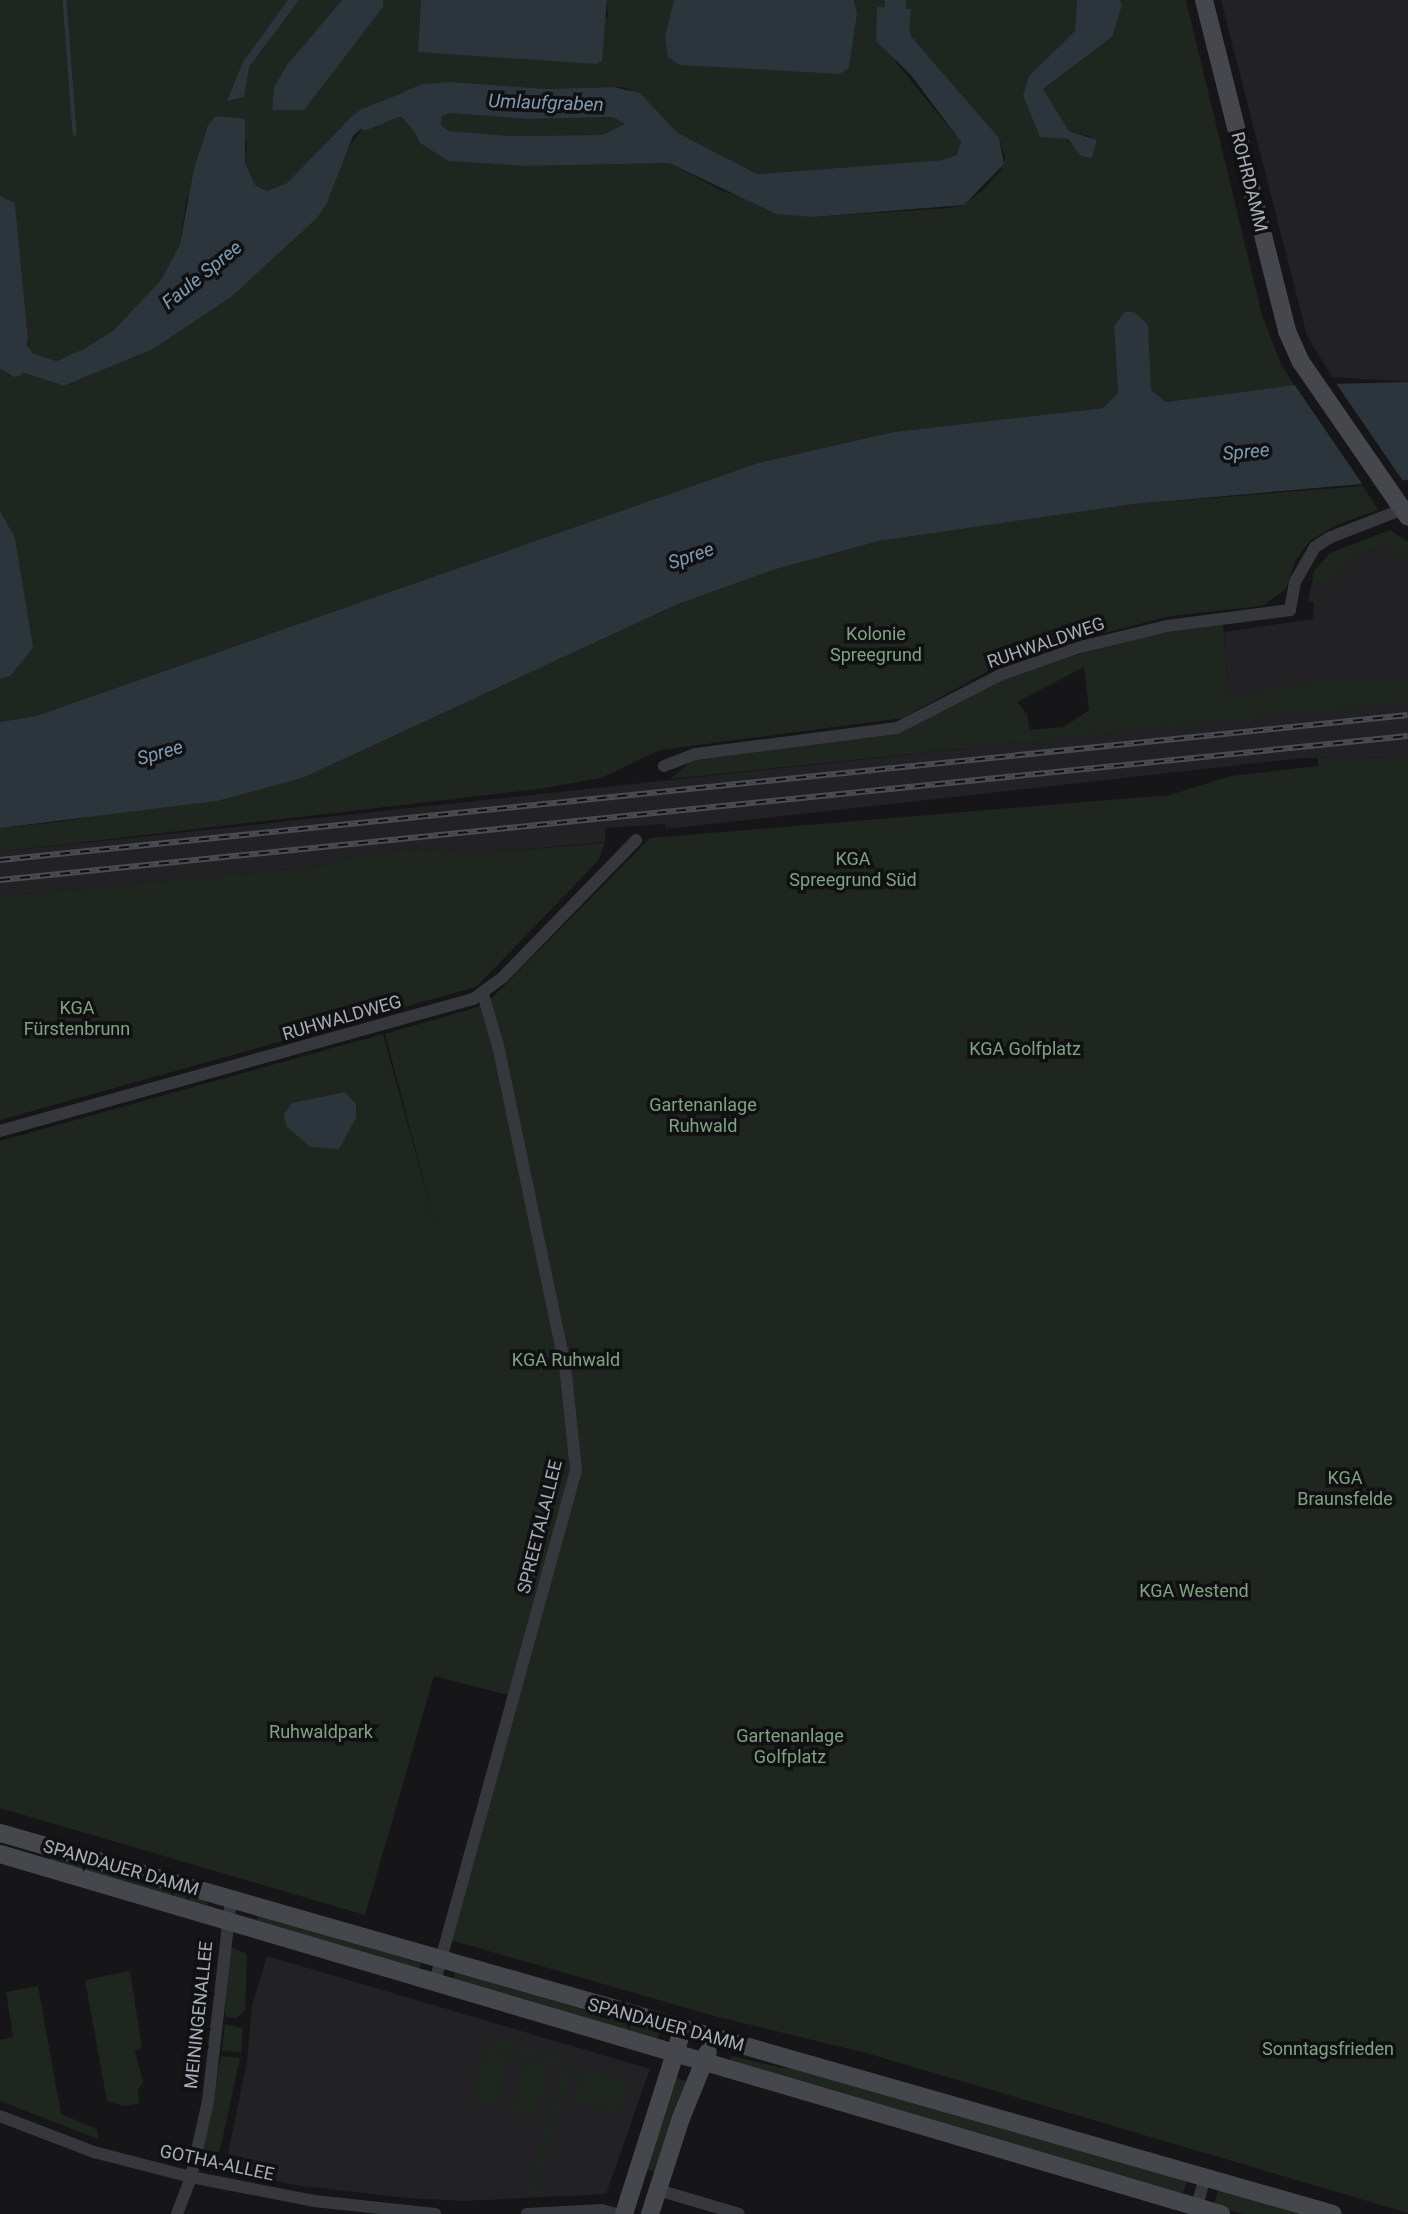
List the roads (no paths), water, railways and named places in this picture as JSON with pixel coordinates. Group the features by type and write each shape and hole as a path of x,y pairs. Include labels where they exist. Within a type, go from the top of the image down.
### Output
{"main road":[{"name":"ROHRDAMM","path":"1204,0 1279,307 1301,362 1401,510"},
{"name":"SPANDAUER DAMM","path":"0,1833 681,2031 838,2069 1334,2214"},
{"name":"SPANDAUER DAMM","path":"0,1854 676,2052 1196,2210 1221,2214"},
{"path":"624,2214 681,2031"},
{"path":"650,2214 681,2118 712,2039"},
{"path":"635,2183 658,2190"}],"street":[{"name":"RUHWALDWEG","path":"664,766 696,754 897,728 1000,675 1080,647 1146,630 1290,610 1295,582 1315,548 1331,537 1401,510"},
{"name":"RUHWALDWEG","path":"0,1131 483,994 636,839"},
{"name":"SPREETALALLEE","path":"435,1981 576,1470 565,1366 498,1046 483,994"},
{"name":"MEININGENALLEE","path":"177,2214 191,2178 215,2055 226,1920 231,1900"},
{"name":"GOTHA-ALLEE","path":"0,2116 94,2152 191,2178 379,2211 435,2214"},
{"path":"1196,2210 1205,2176"},
{"path":"658,2190 739,2214"},
{"path":"527,2214 601,2210 615,2214"}],"water":[{"path":"288,0 299,0 249,67 244,97 227,101 243,62"},
{"path":"342,0 383,0 383,7 304,110 272,110 274,87 287,65"},
{"path":"421,0 607,0 602,61 597,64 418,52"},
{"path":"674,0 854,0 857,14 849,68 840,74 680,65 668,58 665,36"},
{"path":"1077,0 1120,0 1122,5 1112,37 1043,89 1069,131 1097,140 1092,158 1081,156 1068,139 1040,137 1023,95 1029,76 1075,31"},
{"path":"877,7 911,9 909,34 999,138 1004,164 964,205 813,217 776,214 669,163 524,166 448,161 420,143 405,112 403,92 423,84 451,82 547,89 613,87 640,93 678,133 757,174 944,160 957,155 961,142 911,75 876,41","holes":["449,113 526,119 613,117 625,124 602,135 510,136 449,131 441,125 442,116"]},
{"path":"387,101 390,115 366,124 353,136 326,205 317,218 231,297 153,349 63,386 54,381 57,365 113,331 161,280 180,244 194,169 208,125 216,116 245,119 245,163 255,185 267,191 287,183 353,115"},
{"path":"0,196 15,203 28,339 22,375 14,377 0,369"},
{"name":"Spree","path":"1125,312 1134,312 1148,325 1151,390 1166,402 1294,385 1408,382 1408,480 1134,504 879,541 773,570 678,604 305,777 217,801 0,828 0,722 36,716 758,463 894,432 1103,408 1118,393 1114,326"},
{"path":"0,511 15,538 33,648 10,676 0,679"},
{"path":"345,1092 356,1104 356,1118 339,1149 310,1147 286,1126 284,1114 292,1103"}],"waterway":[{"path":"65,0 75,134"},
{"name":"Umlaufgraben","path":"895,0 894,23 900,35"},
{"name":"Umlaufgraben","path":"364,119 404,103 421,123"},
{"name":"Faule Spree","path":"0,325 26,362 57,372 81,361"}],"railway":[{"path":"0,860 1408,715"},
{"path":"0,880 1408,736"}],"park label":[{"name":"Kolonie Spreegrund","path":"876,645"},
{"name":"KGA Spreegrund Süd","path":"853,870"},
{"name":"KGA Fürstenbrunn","path":"77,1019"},
{"name":"KGA Golfplatz","path":"1025,1049"},
{"name":"Gartenanlage Ruhwald","path":"703,1116"},
{"name":"KGA Ruhwald","path":"566,1360"},
{"name":"KGA Braunsfelde","path":"1345,1489"},
{"name":"KGA Westend","path":"1194,1591"},
{"name":"Ruhwaldpark","path":"321,1732"},
{"name":"Gartenanlage Golfplatz","path":"790,1747"},
{"name":"Sonntagsfrieden","path":"1328,2049"}]}
